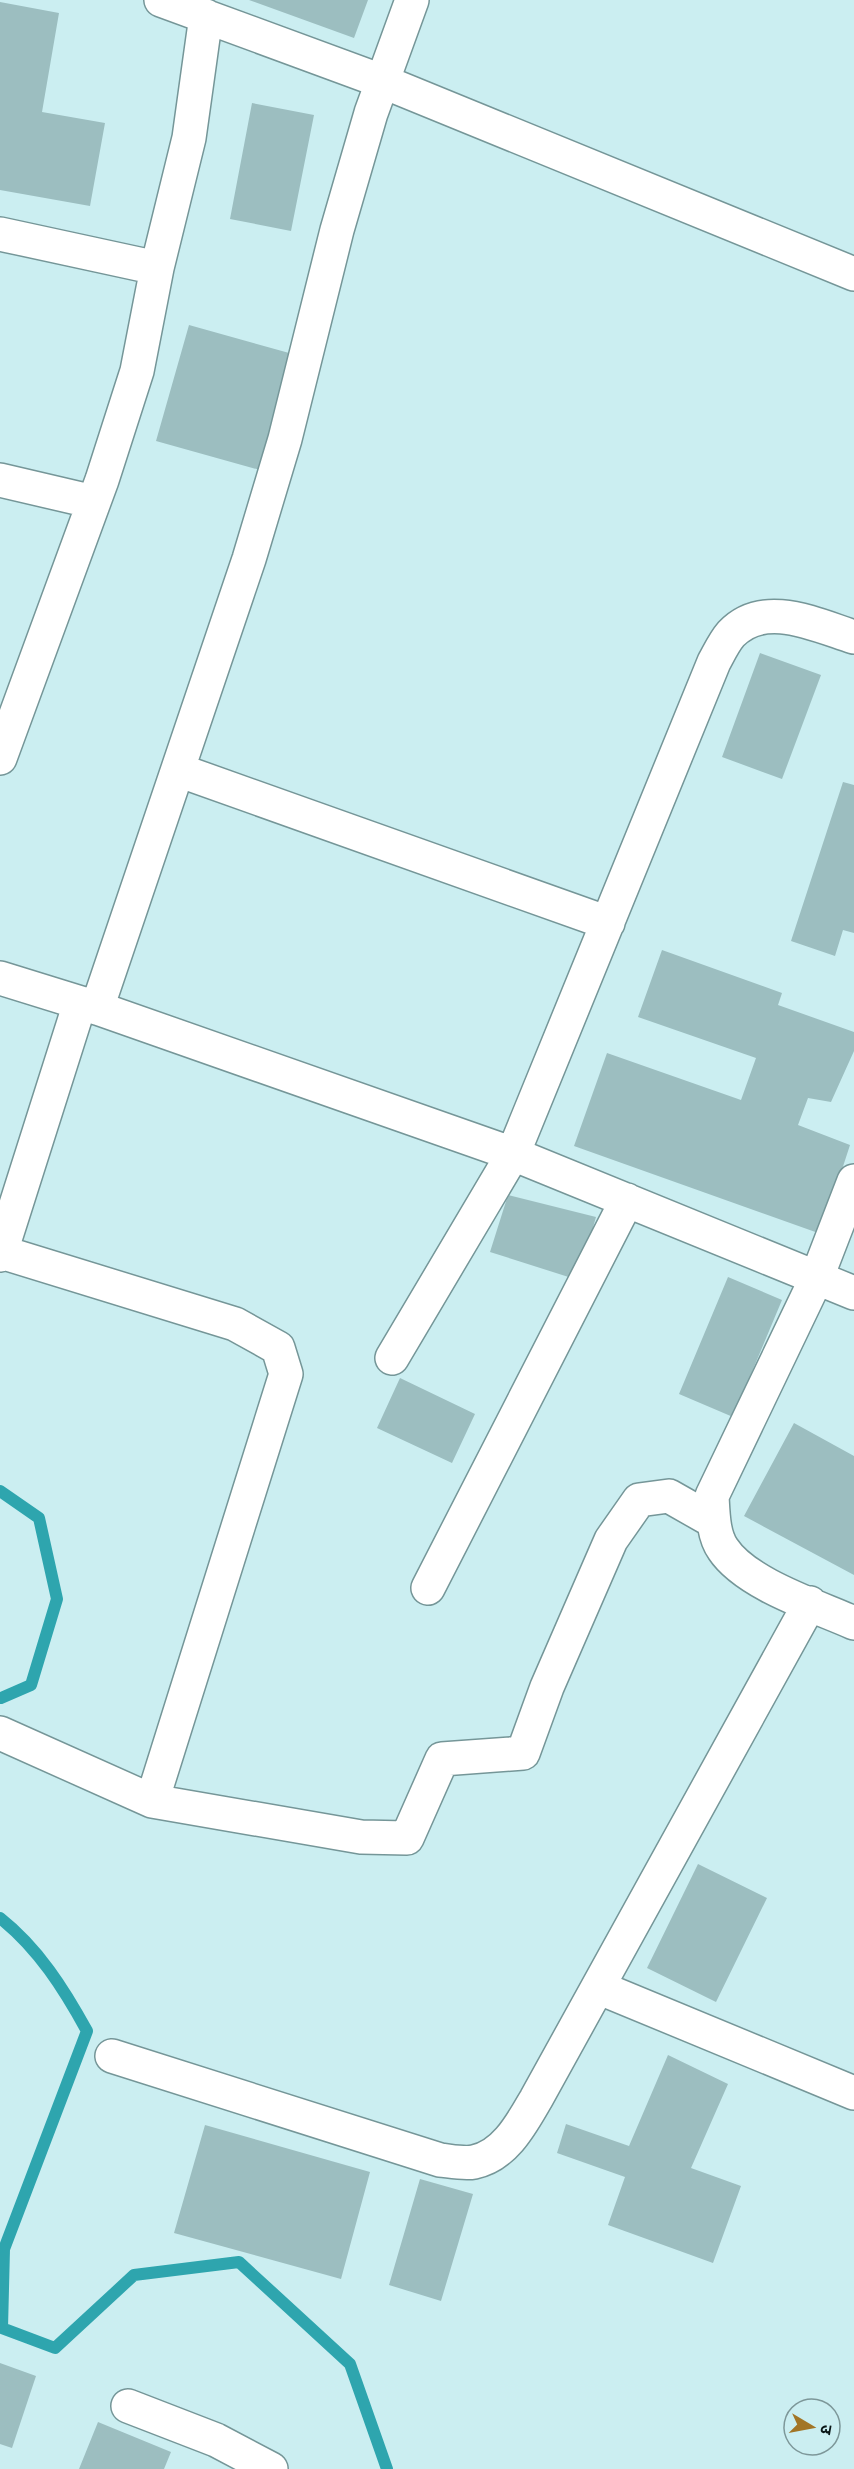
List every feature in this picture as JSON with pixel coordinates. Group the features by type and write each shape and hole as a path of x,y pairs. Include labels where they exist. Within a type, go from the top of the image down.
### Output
{"street":[{"path":"161,0 384,82 854,274"},
{"path":"152,1801 286,1374 278,1348 235,1324 0,1253 89,1006 178,770 249,559 285,439 337,230 371,113 412,0"},
{"path":"0,758 94,502 137,371 157,268 189,138 206,16"},
{"path":"0,234 157,268"},
{"path":"0,480 94,502"},
{"path":"392,1358 513,1154 714,662 731,634 754,619 786,615 854,637"},
{"path":"178,770 608,923"},
{"path":"0,978 89,1006 513,1154 854,1293"},
{"path":"854,1181 817,1277 712,1496 713,1521 722,1549 747,1575 854,1623"},
{"path":"428,1587 627,1200"},
{"path":"0,1733 152,1801 361,1837 407,1838 442,1759 523,1753 547,1687 610,1540 639,1500 669,1496 713,1521"},
{"path":"112,2056 440,2160 474,2163 497,2152 516,2132 600,1988 810,1603"},
{"path":"600,1988 854,2093"},
{"path":"128,2406 216,2440 271,2469"}],"building":[{"path":"249,0 368,0 354,38"},
{"path":"0,2 59,13 42,112 105,123 90,206 0,190"},
{"path":"252,103 314,115 291,231 230,219"},
{"path":"189,325 300,356 267,472 156,441"},
{"path":"760,653 821,675 782,779 722,757"},
{"path":"843,782 854,785 854,933 843,930 835,956 791,941"},
{"path":"662,950 782,993 778,1005 854,1032 854,1051 831,1102 808,1098 798,1125 850,1145 821,1234 574,1146 607,1053 741,1100 756,1058 638,1017"},
{"path":"508,1195 596,1217 578,1280 490,1252"},
{"path":"728,1277 782,1300 733,1417 679,1394"},
{"path":"400,1378 475,1414 452,1463 377,1428"},
{"path":"794,1423 854,1456 854,1575 744,1516"},
{"path":"698,1864 767,1898 716,2002 647,1968"},
{"path":"668,2055 728,2084 691,2168 741,2186 713,2263 608,2225 625,2177 557,2153 566,2124 629,2146"},
{"path":"205,2125 370,2172 341,2279 174,2233"},
{"path":"420,2179 473,2194 441,2301 389,2285"},
{"path":"0,2363 36,2376 12,2448 0,2444"},
{"path":"98,2422 171,2452 164,2469 79,2469"}],"waterway":[{"path":"0,1491 39,1518 57,1599 31,1685 1,1698"},
{"path":"0,1918 26,1942 49,1970 87,2031 4,2249 2,2328 55,2348 134,2275 239,2262 350,2364 387,2469"}]}
